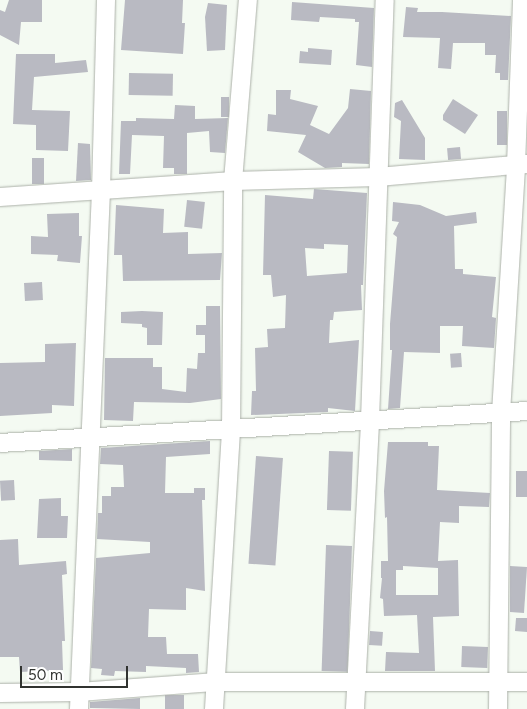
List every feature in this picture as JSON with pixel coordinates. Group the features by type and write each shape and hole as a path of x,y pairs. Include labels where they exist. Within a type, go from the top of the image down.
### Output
{"street":[{"path":"79,700 101,191 106,0"},
{"path":"214,709 214,682 231,430 233,181 248,0"},
{"path":"355,709 370,420 385,0"},
{"path":"498,709 501,412 522,165 522,0"},
{"path":"0,196 233,181 378,176 522,165"},
{"path":"0,443 527,411"},
{"path":"0,693 79,700 214,682 356,684 527,682"}],"building":[{"path":"9,0 42,0 42,22 21,22 19,45 0,35 0,10 5,12"},
{"path":"125,0 183,0 182,23 185,23 183,54 121,50"},
{"path":"292,2 374,8 372,67 356,65 359,22 355,22 355,19 320,17 319,22 291,20"},
{"path":"208,3 227,5 225,50 207,51 205,17"},
{"path":"406,7 418,8 417,12 511,16 508,80 500,80 500,73 495,73 496,55 485,55 485,43 453,43 451,69 438,68 440,38 403,37"},
{"path":"308,48 332,50 331,65 299,63 300,51 308,52"},
{"path":"16,54 55,54 55,63 86,60 88,72 34,77 32,110 70,111 68,151 36,150 36,125 13,124"},
{"path":"129,73 173,74 173,96 129,95"},
{"path":"350,89 371,91 369,164 342,163 342,167 325,168 298,152 306,135 267,131 268,114 276,115 276,90 291,90 290,99 318,106 310,125 329,134 348,108"},
{"path":"221,97 229,97 229,117 221,117"},
{"path":"453,99 478,115 465,134 443,120 443,115"},
{"path":"402,100 425,138 425,160 399,159 401,121 394,117 395,103"},
{"path":"175,105 195,106 195,119 228,118 225,153 210,152 209,131 187,133 187,174 174,174 174,168 163,168 164,136 132,135 130,174 119,174 121,121 136,121 136,118 174,119"},
{"path":"497,111 507,111 507,145 497,145"},
{"path":"78,143 90,144 91,180 76,181"},
{"path":"460,147 461,159 448,160 447,148"},
{"path":"32,158 44,158 44,184 32,184"},
{"path":"314,189 367,193 363,285 361,285 362,310 334,312 333,320 330,320 329,343 359,340 355,411 328,408 328,412 251,415 252,391 256,391 255,348 268,347 267,329 285,328 286,295 273,297 271,275 263,275 265,195 313,199","holes":["324,244 348,245 347,273 307,276 305,248 324,249"]},
{"path":"187,200 205,202 202,229 184,227"},
{"path":"393,202 420,205 446,216 476,212 477,223 454,226 455,269 463,269 463,274 496,277 492,317 496,318 494,348 462,346 463,326 440,326 440,353 404,352 400,408 388,409 392,350 390,350 390,324 397,237 393,234 399,222 392,221"},
{"path":"116,205 164,209 163,233 188,232 188,254 222,253 220,280 123,281 122,255 114,255"},
{"path":"79,213 79,236 82,236 80,263 57,261 58,255 31,254 31,236 48,237 47,214"},
{"path":"42,282 43,300 25,301 24,283"},
{"path":"206,306 220,306 221,399 190,403 134,402 133,421 104,420 105,358 153,358 153,367 162,367 162,389 186,392 187,368 197,369 198,353 205,353 205,335 196,335 196,325 206,325"},
{"path":"121,312 163,312 162,345 147,345 147,328 142,327 142,324 121,323"},
{"path":"76,343 74,406 52,405 52,413 0,416 0,363 45,362 45,344"},
{"path":"461,353 462,367 451,368 450,354"},
{"path":"210,441 210,454 166,457 165,493 194,493 194,488 205,488 205,500 202,500 205,591 186,588 186,610 149,609 148,637 166,637 167,654 198,654 199,672 186,673 186,668 146,666 146,672 115,671 114,676 101,675 102,669 91,668 96,558 150,553 150,542 97,539 98,513 102,513 102,496 111,496 111,487 124,487 123,465 100,464 101,448"},
{"path":"388,442 428,442 428,446 439,446 437,490 490,493 489,507 459,506 459,523 440,522 438,561 458,560 459,616 433,617 435,671 385,671 386,652 419,653 417,615 384,616 383,599 380,598 381,561 388,561 387,517 385,518 384,491","holes":["403,566 438,568 438,595 396,595 396,570 403,570"]},
{"path":"72,449 72,461 39,460 39,451"},
{"path":"329,451 353,452 351,511 327,510"},
{"path":"256,456 283,458 275,566 248,564"},
{"path":"516,471 527,471 527,497 516,497"},
{"path":"14,480 15,500 1,501 0,481"},
{"path":"61,498 61,516 68,516 67,538 37,538 39,499"},
{"path":"18,539 19,565 66,561 67,574 62,575 65,641 62,641 63,670 20,672 19,657 0,657 0,540"},
{"path":"326,545 352,546 348,672 322,671"},
{"path":"510,566 527,567 524,613 510,612"},
{"path":"516,618 527,618 527,632 515,631"},
{"path":"370,631 383,632 382,646 369,645"},
{"path":"462,646 488,647 487,668 461,667"},
{"path":"165,695 184,695 184,709 165,709"},
{"path":"140,698 140,709 90,708 90,702"}]}
